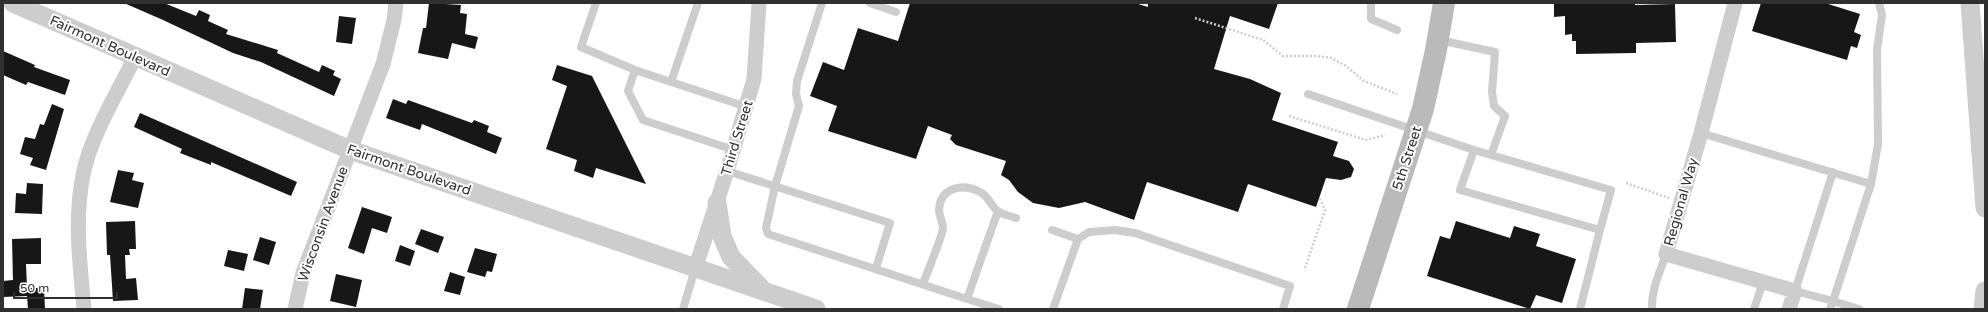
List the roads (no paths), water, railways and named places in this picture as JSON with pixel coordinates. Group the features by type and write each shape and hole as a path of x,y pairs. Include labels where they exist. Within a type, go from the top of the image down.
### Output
{"main road":[{"name":"5th Street","path":"1358,309 1416,131 1430,79 1444,3"}],"street":[{"name":"Fairmont Boulevard","path":"13,3 350,150 695,269 816,309"},
{"name":"Wisconsin Avenue","path":"295,309 303,273 383,64 396,3"},
{"name":"Third Street","path":"695,269 734,150 754,78 758,3"},
{"name":"Regional Way","path":"1735,3 1701,133 1666,254 1795,291"},
{"path":"1970,3 1985,208"},
{"path":"84,309 77,240 78,209 83,174 94,141 135,57"},
{"path":"716,203 722,236 731,257 765,292"},
{"path":"1790,309 1795,291"},
{"path":"1983,309 1985,291"}],"lane":[{"path":"596,3 581,48 635,70 747,107"},
{"path":"671,82 698,3"},
{"path":"822,3 797,81 796,94 799,106 775,186 766,228 768,234 999,309"},
{"path":"870,3 896,12"},
{"path":"1371,3 1371,19 1397,30"},
{"path":"1832,305 1871,184 1878,144 1877,50 1882,15 1879,3"},
{"path":"1438,39 1495,52 1492,92 1494,106 1505,116 1491,155"},
{"path":"635,70 628,91 643,120 734,150"},
{"path":"1308,94 1474,150 1611,190 1580,309"},
{"path":"1701,133 1871,184"},
{"path":"1474,150 1460,190 1600,230"},
{"path":"727,171 890,223 876,268"},
{"path":"1833,172 1795,291 1832,305 1859,309"},
{"path":"924,284 943,229 939,211 941,201 946,192 957,187 970,188 982,192 992,202 998,211 1016,218"},
{"path":"967,299 998,211"},
{"path":"1052,230 1078,239"},
{"path":"1054,309 1078,239 1089,232 1121,231 1135,233 1290,286 1283,309"},
{"path":"1652,309 1656,282 1666,254"},
{"path":"682,309 695,269"},
{"path":"1754,309 1763,282"}]}
